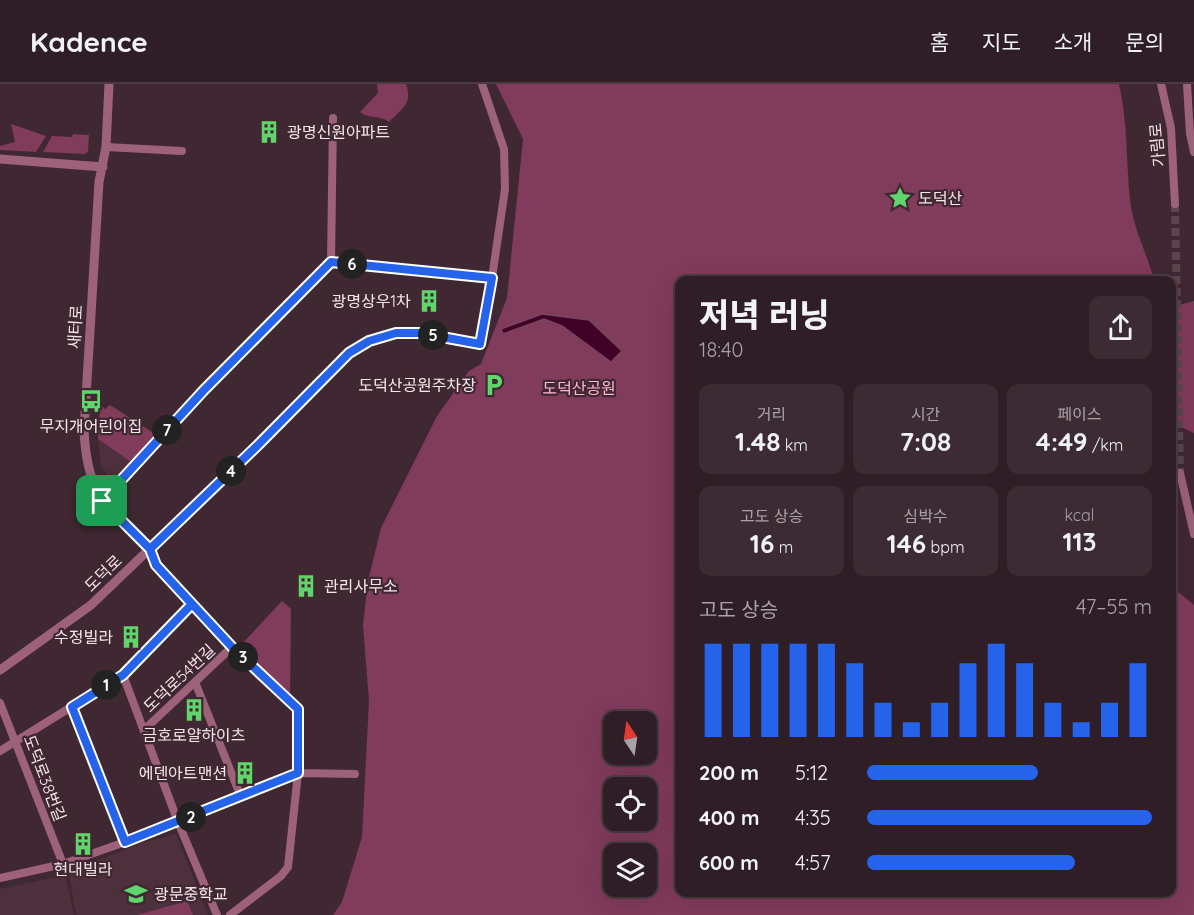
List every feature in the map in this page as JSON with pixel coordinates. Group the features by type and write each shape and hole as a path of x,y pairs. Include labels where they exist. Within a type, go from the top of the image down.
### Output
{"street":[{"name":"새터로","path":"109,84 106,147 99,182 84,430 89,471 94,489 102,501 150,549"},
{"path":"480,344 505,189 504,149 482,84"},
{"name":"가림로","path":"1161,84 1171,128 1175,204"},
{"name":"가림로","path":"1187,84 1190,134 1194,152"},
{"path":"102,501 204,390 331,262 333,118"},
{"path":"106,147 182,151"},
{"path":"0,159 103,168"},
{"path":"331,262 492,278"},
{"name":"도덕로","path":"0,670 91,605 258,445 349,353 369,341 396,333 420,333 480,344"},
{"path":"1180,473 1194,534"},
{"name":"도덕로54번길","path":"150,549 156,565 192,604 232,647 298,709 298,773 288,867 281,876 230,915"},
{"path":"0,752 123,675 192,604"},
{"name":"도덕로54번길","path":"144,729 232,647"},
{"path":"123,675 178,822 217,915"},
{"path":"195,682 241,797"},
{"name":"도덕로38번길","path":"0,703 63,864"},
{"path":"72,707 125,842"},
{"path":"0,878 63,864 178,822 298,773 356,774"}],"shaded area":[{"path":"542,314 589,320 622,351 611,362 562,326 544,319 503,334 501,329"},
{"path":"98,439 131,462 115,479 109,479 101,465"},
{"name":"광문중학교","path":"176,834 208,915 76,915 69,872 142,843"},
{"path":"65,875 74,915 0,915 0,889"}],"green space":[{"path":"377,84 406,84 407,101 389,122 360,112 378,93"},
{"name":"도덕산공원","path":"496,84 1119,84 1124,113 1132,210 1153,276 675,276 675,897 1176,897 1176,590 1194,605 1194,915 333,915 342,902 362,837 369,701 363,625 368,581 381,528 437,416 469,371 481,364 507,298 523,139"},
{"path":"11,124 46,136 36,152 0,150 0,146 15,142"},
{"path":"73,134 89,135 88,151 85,154 43,152 52,136 72,137"},
{"path":"1194,301 1194,433 1176,425 1176,306"},
{"path":"100,404 105,409 110,405 155,434 131,462 98,439"},
{"path":"282,601 291,609 290,698 241,645"},
{"path":"187,901 193,915 137,915"}],"tunnel":[{"path":"1175,204 1180,473"}],"place":[{"name":"광명신원아파트","path":"269,132"},
{"name":"도덕산","path":"900,198"},
{"name":"광명상우1차","path":"429,301"},
{"name":"도덕산공원주차장","path":"494,385"},
{"name":"무지개어린이집","path":"91,401"},
{"name":"관리사무소","path":"306,586"},
{"name":"수정빌라","path":"131,637"},
{"name":"금호로얄하이츠","path":"194,710"},
{"name":"에덴아트맨션","path":"245,773"},
{"name":"현대빌라","path":"83,844"},
{"name":"광문중학교","path":"136,894"}],"route":[{"path":"102,501 150,549 156,565 192,604 123,675 72,707 125,842 298,773 298,709 232,647 156,565 150,549 349,353 369,341 396,333 420,333 480,344 492,278 432,270 331,262 204,390 102,501"}]}
